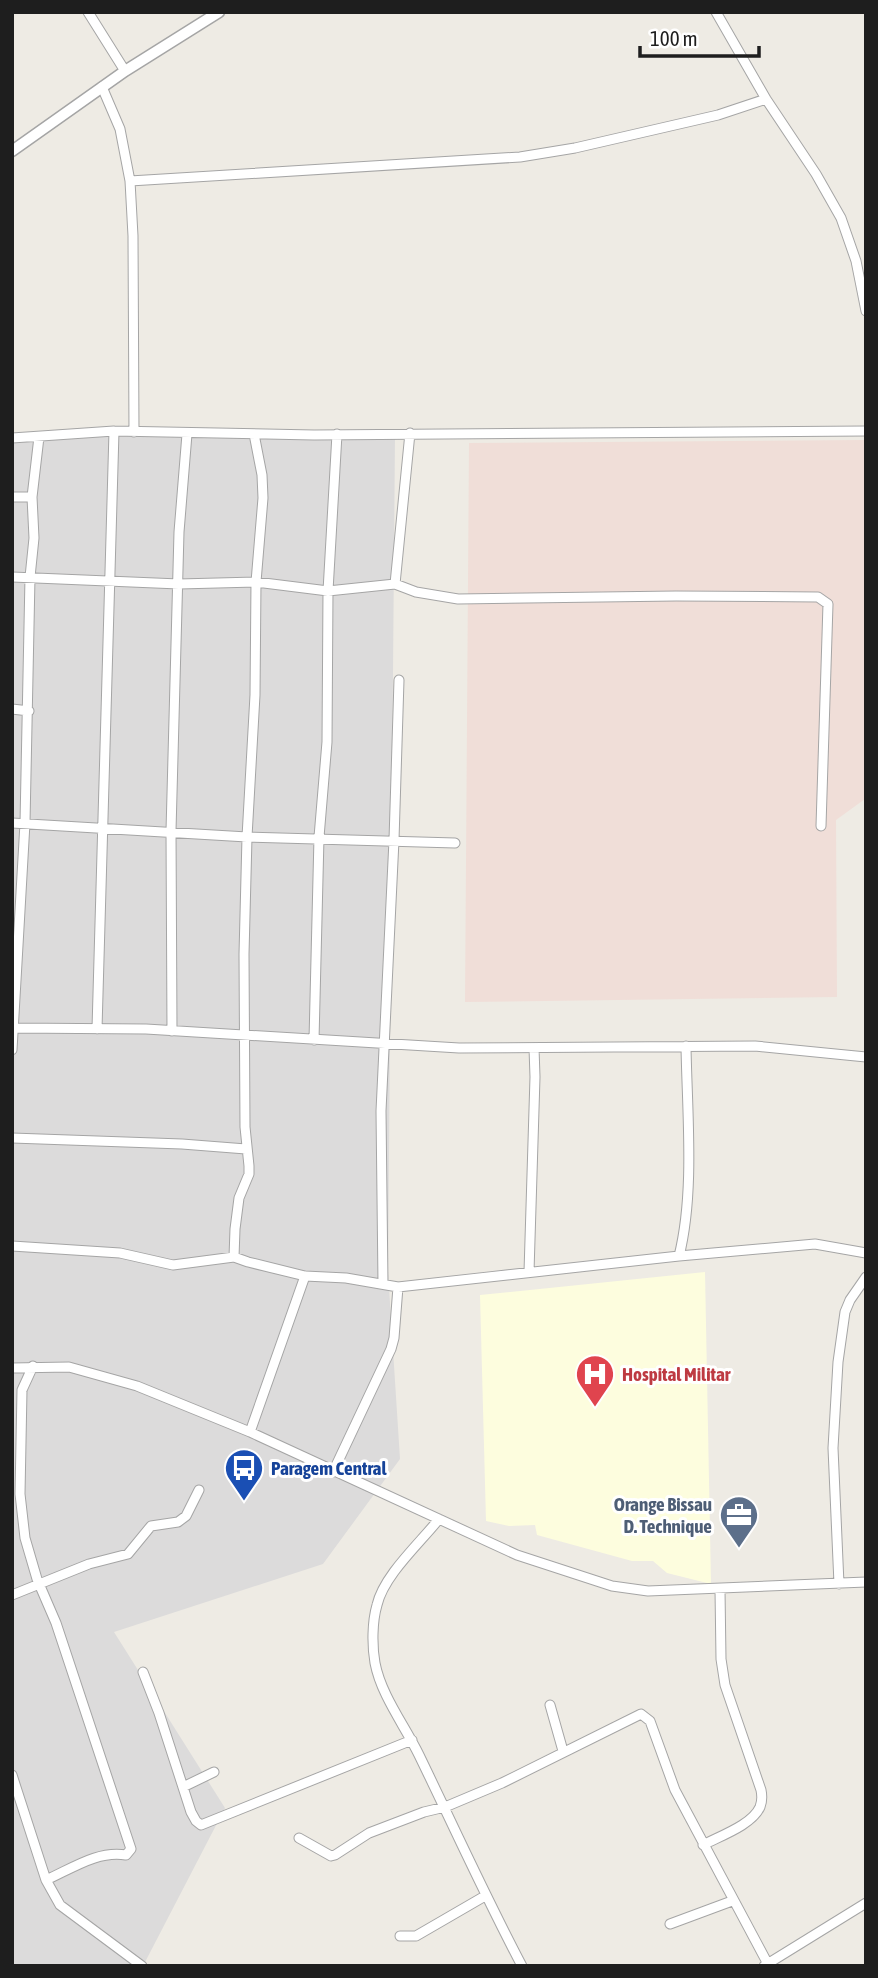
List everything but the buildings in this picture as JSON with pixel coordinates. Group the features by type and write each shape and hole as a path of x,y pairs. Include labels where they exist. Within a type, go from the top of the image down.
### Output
{"street":[{"path":"88,12 125,71"},
{"path":"12,151 125,71 219,12"},
{"path":"716,12 766,99 816,174 841,218 856,261 866,311"},
{"path":"102,87 120,129 130,181 133,236 134,432"},
{"path":"130,181 520,157 575,148 718,114 766,99"},
{"path":"97,1029 114,431"},
{"path":"12,438 114,431 254,434 866,431"},
{"path":"172,1031 171,831 179,532 187,433"},
{"path":"395,584 410,433"},
{"path":"234,1256 234,1229 239,1198 248,1174 243,1036 247,837 255,695 256,582 263,498 262,475 254,434"},
{"path":"314,1040 319,837 327,742 328,591 337,434"},
{"path":"12,1051 25,823 30,577 34,538 32,497 39,438"},
{"path":"12,497 32,497"},
{"path":"12,576 179,584 256,582 328,591 395,584 416,592 458,599 818,597 828,604 821,826"},
{"path":"383,1284 380,1145 399,680"},
{"path":"12,709 29,711"},
{"path":"12,823 247,837 456,843"},
{"path":"13,1028 172,1031 459,1048 755,1046 866,1058"},
{"path":"679,1256 685,1232 688,1153 687,1046"},
{"path":"529,1272 534,1048"},
{"path":"12,1138 246,1149"},
{"path":"12,1246 120,1253 173,1265 234,1256 305,1276 346,1278 398,1287 815,1244 866,1253"},
{"path":"250,1432 305,1276"},
{"path":"839,1584 833,1448 838,1362 845,1312 856,1289 866,1277"},
{"path":"333,1472 391,1349 398,1287"},
{"path":"33,1366 22,1390 20,1494 25,1538 69,1660 131,1849 126,1855 109,1854 97,1857 46,1880"},
{"path":"12,1368 69,1367 137,1387 250,1432 517,1555 612,1586 648,1591 720,1590 866,1582"},
{"path":"13,1596 89,1564 128,1554 151,1526 178,1522 186,1516 199,1490"},
{"path":"439,1519 382,1592 376,1609 375,1664 388,1697 412,1740 485,1896 522,1966"},
{"path":"703,1845 746,1822 760,1808 762,1800 726,1685 721,1659 720,1590"},
{"path":"143,1672 191,1812 201,1825 412,1740"},
{"path":"550,1705 563,1751"},
{"path":"299,1838 331,1856 369,1833 445,1807 502,1783 641,1714 650,1721 675,1790 767,1965 866,1903"},
{"path":"183,1787 214,1772"},
{"path":"12,1775 46,1880 60,1905 142,1966"},
{"path":"400,1936 416,1936 485,1896"},
{"path":"670,1924 732,1901"}],"shaded area":[{"path":"395,434 388,1272 400,1459 323,1564 114,1632 225,1808 143,1966 12,1966 12,436"},
{"path":"864,440 865,799 836,820 837,997 465,1002 469,443"},
{"name":"Hospital Militar","path":"705,1272 711,1584 667,1573 653,1561 632,1561 537,1535 535,1525 509,1526 486,1521 480,1295"}],"place":[{"name":"Hospital Militar","path":"595,1408"},
{"name":"Paragem Central","path":"244,1502"},
{"name":"Orange Bissau D. Technique","path":"739,1549"}]}
